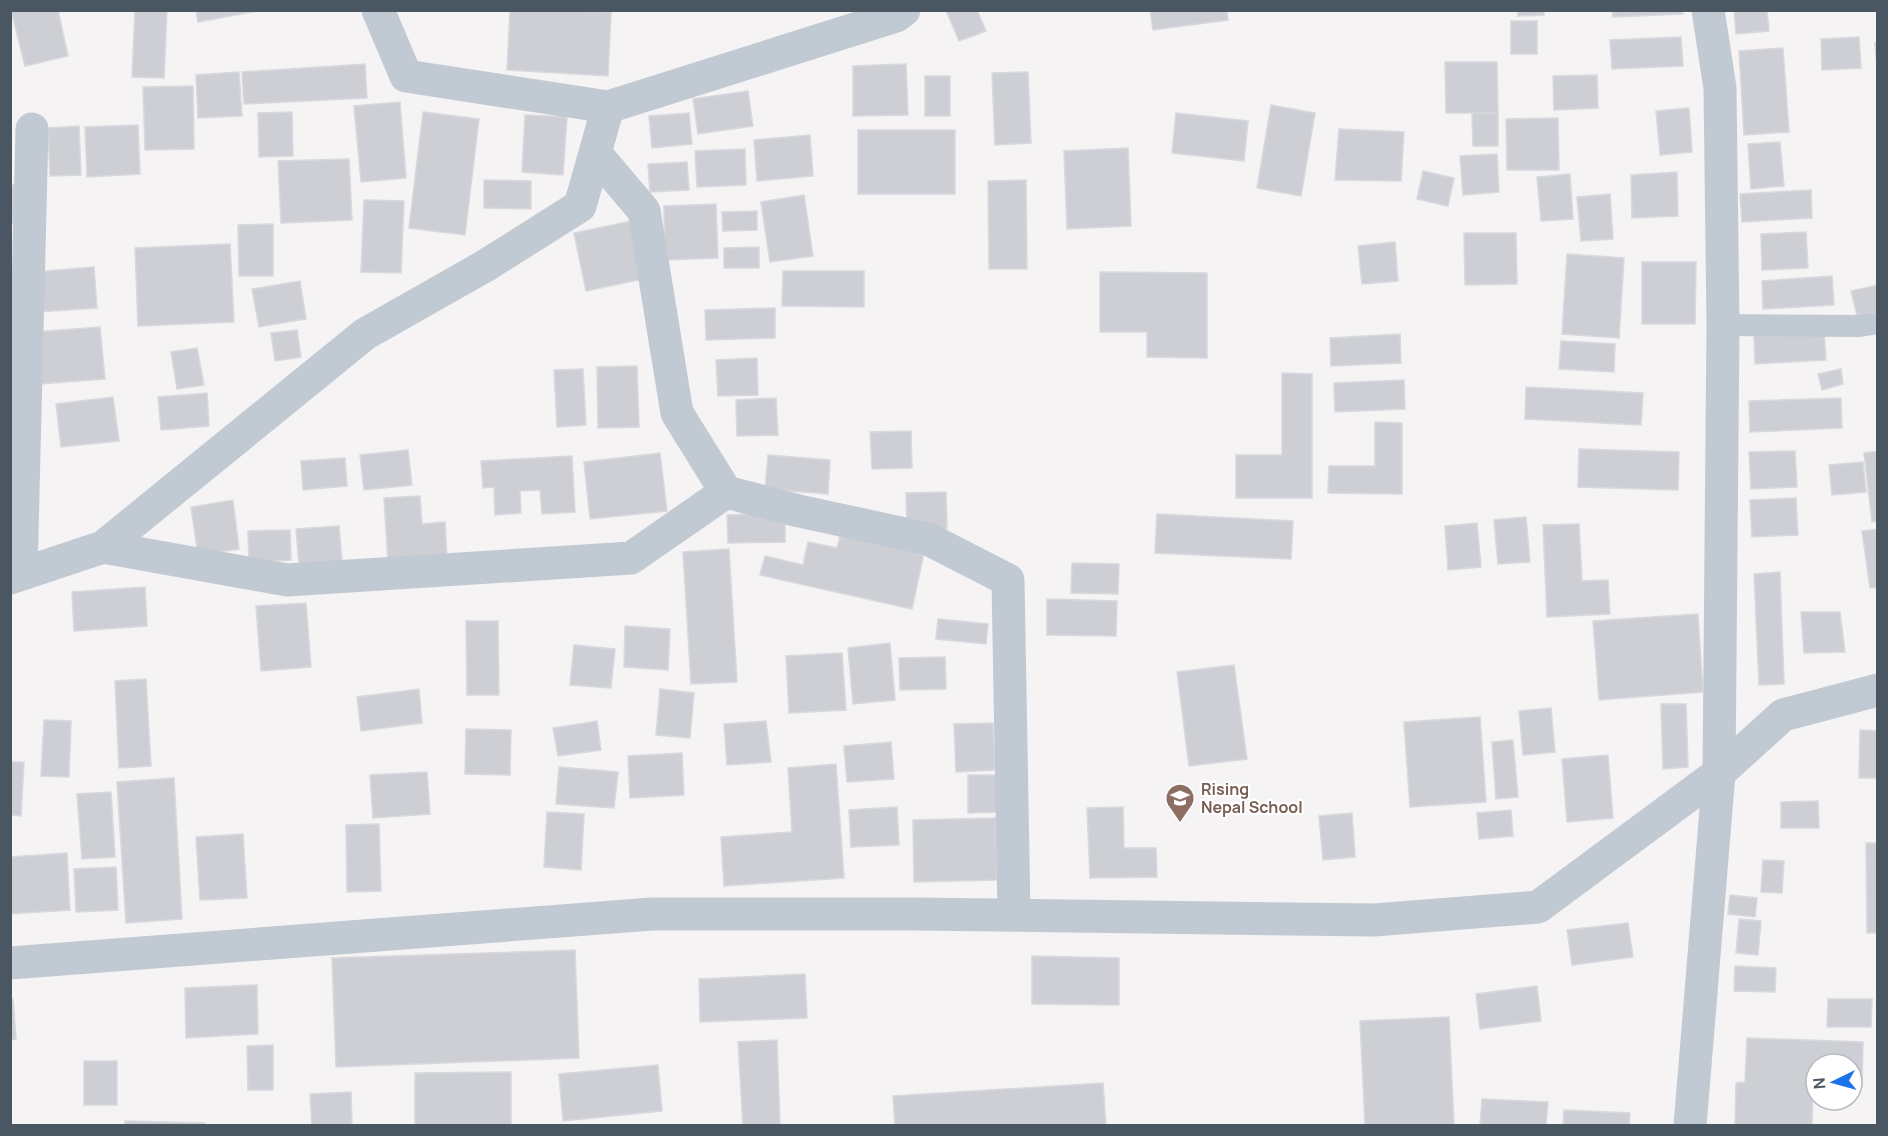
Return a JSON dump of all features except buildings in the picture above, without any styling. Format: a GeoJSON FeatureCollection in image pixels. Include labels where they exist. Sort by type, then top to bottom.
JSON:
{"type":"FeatureCollection","features":[{"type":"Feature","properties":{"kind":"street"},"geometry":{"type":"LineString","coordinates":[[378,10],[406,76],[608,107],[899,12]]}},
{"type":"Feature","properties":{"kind":"street"},"geometry":{"type":"LineString","coordinates":[[1690,1125],[1719,773],[1723,325],[1720,88],[1708,10]]}},
{"type":"Feature","properties":{"kind":"street"},"geometry":{"type":"LineString","coordinates":[[32,129],[16,576],[103,547],[366,334],[485,266],[580,206],[608,107]]}},
{"type":"Feature","properties":{"kind":"street"},"geometry":{"type":"LineString","coordinates":[[595,153],[644,210],[677,413],[726,492],[799,512],[928,539],[1008,580],[1014,915]]}},
{"type":"Feature","properties":{"kind":"street"},"geometry":{"type":"LineString","coordinates":[[103,547],[287,580],[631,558],[726,492]]}},
{"type":"Feature","properties":{"kind":"street"},"geometry":{"type":"LineString","coordinates":[[10,963],[652,914],[1014,915],[1374,920],[1538,907],[1719,773],[1783,715],[1878,690]]}},
{"type":"Feature","properties":{"kind":"lane"},"geometry":{"type":"LineString","coordinates":[[1723,325],[1860,326],[1878,323]]}},
{"type":"Feature","properties":{"kind":"place","name":"Rising Nepal School"},"geometry":{"type":"Point","coordinates":[1180,824]}}]}
